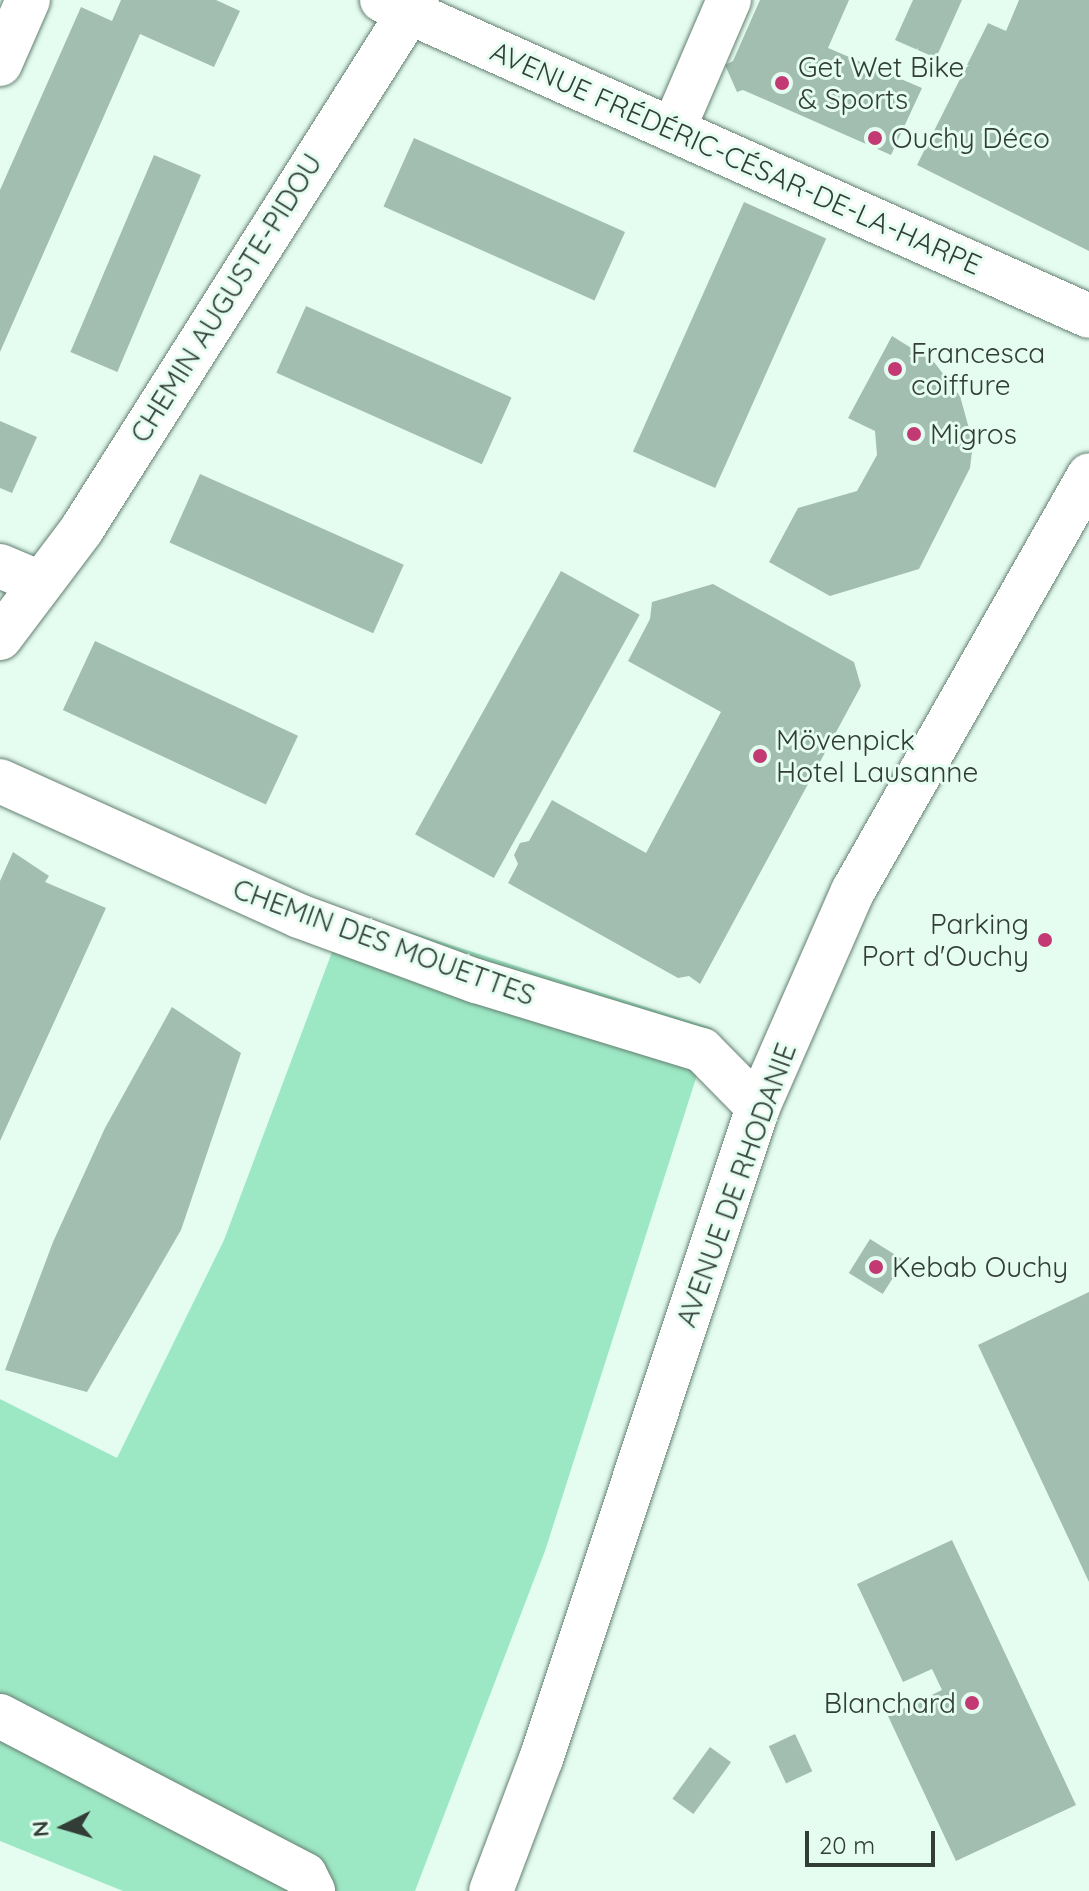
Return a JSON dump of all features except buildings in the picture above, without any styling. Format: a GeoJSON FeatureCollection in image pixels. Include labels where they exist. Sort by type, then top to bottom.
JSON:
{"type":"FeatureCollection","features":[{"type":"Feature","properties":{"kind":"street"},"geometry":{"type":"LineString","coordinates":[[0,64],[28,0]]}},
{"type":"Feature","properties":{"kind":"street"},"geometry":{"type":"LineString","coordinates":[[673,130],[729,0]]}},
{"type":"Feature","properties":{"kind":"street","name":"AVENUE FRÉDÉRIC-CÉSAR-DE-LA-HARPE"},"geometry":{"type":"LineString","coordinates":[[404,4],[673,130],[1089,316]]}},
{"type":"Feature","properties":{"kind":"street","name":"CHEMIN AUGUSTE-PIDOU"},"geometry":{"type":"LineString","coordinates":[[0,638],[82,529],[387,42],[404,4]]}},
{"type":"Feature","properties":{"kind":"street","name":"AVENUE DE RHODANIE"},"geometry":{"type":"LineString","coordinates":[[491,1891],[541,1759],[758,1107],[853,891],[1089,475]]}},
{"type":"Feature","properties":{"kind":"street"},"geometry":{"type":"LineString","coordinates":[[0,566],[40,583]]}},
{"type":"Feature","properties":{"kind":"street","name":"CHEMIN DES MOUETTES"},"geometry":{"type":"LineString","coordinates":[[0,781],[299,916],[476,981],[702,1050],[758,1107]]}},
{"type":"Feature","properties":{"kind":"street"},"geometry":{"type":"LineString","coordinates":[[0,1716],[305,1875],[313,1891]]}},
{"type":"Feature","properties":{"kind":"green space"},"geometry":{"type":"Polygon","coordinates":[[[347,912],[712,1028],[545,1551],[415,1891],[123,1891],[0,1841],[0,1399],[117,1458],[224,1240],[347,912]]]}},
{"type":"Feature","properties":{"kind":"place","name":"Get Wet Bike & Sports"},"geometry":{"type":"Point","coordinates":[782,83]}},
{"type":"Feature","properties":{"kind":"place","name":"Ouchy Déco"},"geometry":{"type":"Point","coordinates":[875,138]}},
{"type":"Feature","properties":{"kind":"place","name":"Francesca coiffure"},"geometry":{"type":"Point","coordinates":[895,369]}},
{"type":"Feature","properties":{"kind":"place","name":"Migros"},"geometry":{"type":"Point","coordinates":[914,434]}},
{"type":"Feature","properties":{"kind":"place","name":"Mövenpick Hotel Lausanne"},"geometry":{"type":"Point","coordinates":[760,756]}},
{"type":"Feature","properties":{"kind":"place","name":"Parking Port d'Ouchy"},"geometry":{"type":"Point","coordinates":[1045,940]}},
{"type":"Feature","properties":{"kind":"place","name":"Kebab Ouchy"},"geometry":{"type":"Point","coordinates":[876,1267]}},
{"type":"Feature","properties":{"kind":"place","name":"Blanchard"},"geometry":{"type":"Point","coordinates":[972,1703]}}]}
